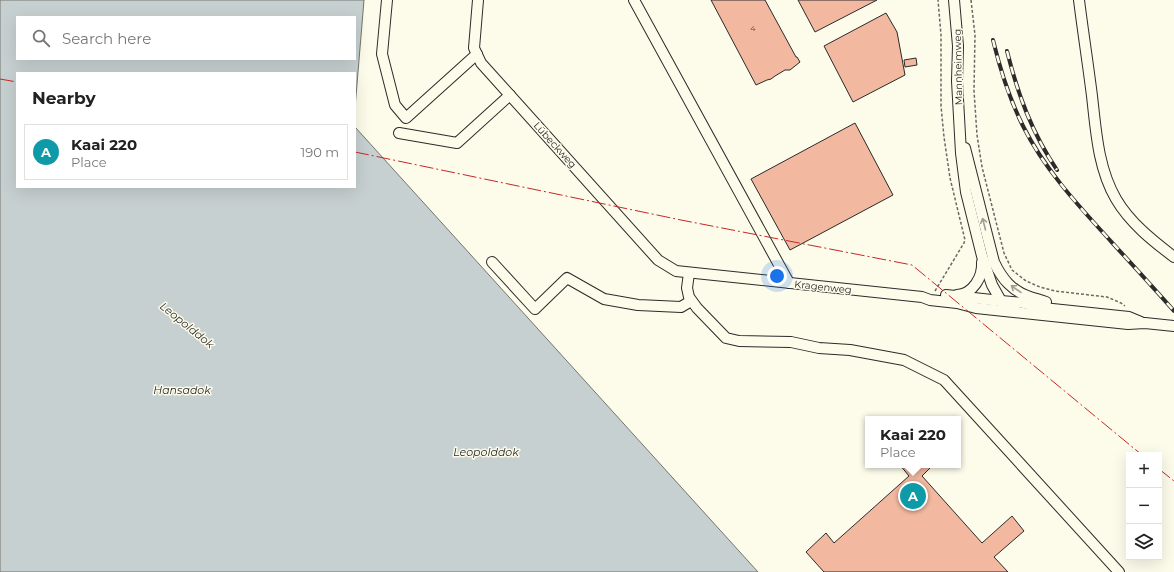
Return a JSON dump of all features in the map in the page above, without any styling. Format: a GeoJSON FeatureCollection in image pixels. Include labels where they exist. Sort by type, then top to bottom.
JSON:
{"type":"FeatureCollection","features":[{"type":"Feature","properties":{"kind":"street"},"geometry":{"type":"LineString","coordinates":[[387,0],[382,54],[394,105],[406,118],[477,54]]}},
{"type":"Feature","properties":{"kind":"street","name":"Lübeckweg"},"geometry":{"type":"LineString","coordinates":[[478,0],[474,48],[481,63],[658,260],[676,271]]}},
{"type":"Feature","properties":{"kind":"street"},"geometry":{"type":"LineString","coordinates":[[634,0],[789,283]]}},
{"type":"Feature","properties":{"kind":"street","name":"Mannheimweg"},"geometry":{"type":"LineString","coordinates":[[954,0],[958,46],[961,153],[966,192],[982,256]]}},
{"type":"Feature","properties":{"kind":"street"},"geometry":{"type":"LineString","coordinates":[[1079,0],[1096,132],[1106,175],[1116,199],[1128,215],[1150,237],[1174,257]]}},
{"type":"Feature","properties":{"kind":"street"},"geometry":{"type":"LineString","coordinates":[[399,133],[457,143],[510,96]]}},
{"type":"Feature","properties":{"kind":"street","name":"Mannheimweg"},"geometry":{"type":"LineString","coordinates":[[960,135],[968,155],[978,203],[994,262],[1000,275],[1024,295],[1044,301],[1064,310]]}},
{"type":"Feature","properties":{"kind":"street","name":"Kragenweg"},"geometry":{"type":"LineString","coordinates":[[676,271],[922,297],[930,300],[954,299],[974,287],[979,281],[983,269],[982,256]]}},
{"type":"Feature","properties":{"kind":"street","name":"Kragenweg"},"geometry":{"type":"LineString","coordinates":[[982,256],[992,285],[1001,301],[1010,309],[1021,313]]}},
{"type":"Feature","properties":{"kind":"street"},"geometry":{"type":"LineString","coordinates":[[492,262],[535,308],[567,278],[604,299],[638,305],[681,307],[691,301]]}},
{"type":"Feature","properties":{"kind":"street","name":"Mannheimweg"},"geometry":{"type":"LineString","coordinates":[[982,299],[991,290],[994,275],[994,262]]}},
{"type":"Feature","properties":{"kind":"street"},"geometry":{"type":"LineString","coordinates":[[690,273],[687,292],[691,301],[726,338],[739,341],[791,342],[820,348],[850,350],[904,360],[944,380],[1120,572]]}},
{"type":"Feature","properties":{"kind":"street","name":"Kragenweg"},"geometry":{"type":"LineString","coordinates":[[922,297],[928,294],[934,294],[954,299],[976,308],[1128,324],[1145,323],[1174,326]]}},
{"type":"Feature","properties":{"kind":"street"},"geometry":{"type":"LineString","coordinates":[[954,299],[975,301],[982,299]]}},
{"type":"Feature","properties":{"kind":"street","name":"Kragenweg"},"geometry":{"type":"LineString","coordinates":[[982,299],[1043,308],[1129,317],[1145,323]]}},
{"type":"Feature","properties":{"kind":"path"},"geometry":{"type":"LineString","coordinates":[[934,294],[965,240],[950,178],[944,137],[941,106],[942,39],[938,0]]}},
{"type":"Feature","properties":{"kind":"path"},"geometry":{"type":"LineString","coordinates":[[971,0],[975,35],[974,91],[977,135],[984,173],[1004,253],[1012,270],[1026,281],[1040,287],[1054,291],[1107,297],[1129,309]]}},
{"type":"Feature","properties":{"kind":"water","name":"Hansadok"},"geometry":{"type":"Polygon","coordinates":[[[0,0],[364,0],[356,96],[356,72],[16,72],[16,188],[356,188],[356,128],[758,572],[0,572],[0,0]]]}},
{"type":"Feature","properties":{"kind":"building"},"geometry":{"type":"Polygon","coordinates":[[[711,0],[765,0],[800,62],[790,70],[785,70],[771,79],[756,85],[711,0]]]}},
{"type":"Feature","properties":{"kind":"building"},"geometry":{"type":"Polygon","coordinates":[[[798,0],[877,0],[815,32],[798,0]]]}},
{"type":"Feature","properties":{"kind":"building"},"geometry":{"type":"Polygon","coordinates":[[[886,13],[897,32],[905,75],[853,102],[824,46],[886,13]]]}},
{"type":"Feature","properties":{"kind":"building"},"geometry":{"type":"Polygon","coordinates":[[[916,58],[917,65],[905,67],[904,60],[916,58]]]}},
{"type":"Feature","properties":{"kind":"building"},"geometry":{"type":"Polygon","coordinates":[[[855,123],[893,195],[790,250],[751,179],[855,123]]]}},
{"type":"Feature","properties":{"kind":"building"},"geometry":{"type":"Polygon","coordinates":[[[902,468],[930,468],[922,476],[982,543],[1012,516],[1024,531],[994,557],[1008,572],[824,572],[806,552],[826,533],[834,543],[909,476],[902,468]]]}},
{"type":"Feature","properties":{"kind":"railway"},"geometry":{"type":"LineString","coordinates":[[993,40],[1013,105],[1040,156],[1072,198],[1174,311]]}},
{"type":"Feature","properties":{"kind":"railway"},"geometry":{"type":"LineString","coordinates":[[1007,51],[1021,98],[1033,128],[1057,170]]}},
{"type":"Feature","properties":{"kind":"power"},"geometry":{"type":"LineString","coordinates":[[0,79],[16,82]]}},
{"type":"Feature","properties":{"kind":"power"},"geometry":{"type":"LineString","coordinates":[[356,152],[681,220],[912,265],[1138,452]]}},
{"type":"Feature","properties":{"kind":"power"},"geometry":{"type":"LineString","coordinates":[[1162,471],[1174,481]]}},
{"type":"Feature","properties":{"kind":"place","name":"Kaai 220"},"geometry":{"type":"Point","coordinates":[913,496]}},
{"type":"Feature","properties":{"kind":"water label","name":"Leopolddok"},"geometry":{"type":"Point","coordinates":[187,325]}},
{"type":"Feature","properties":{"kind":"water label","name":"Leopolddok"},"geometry":{"type":"Point","coordinates":[486,452]}}]}
